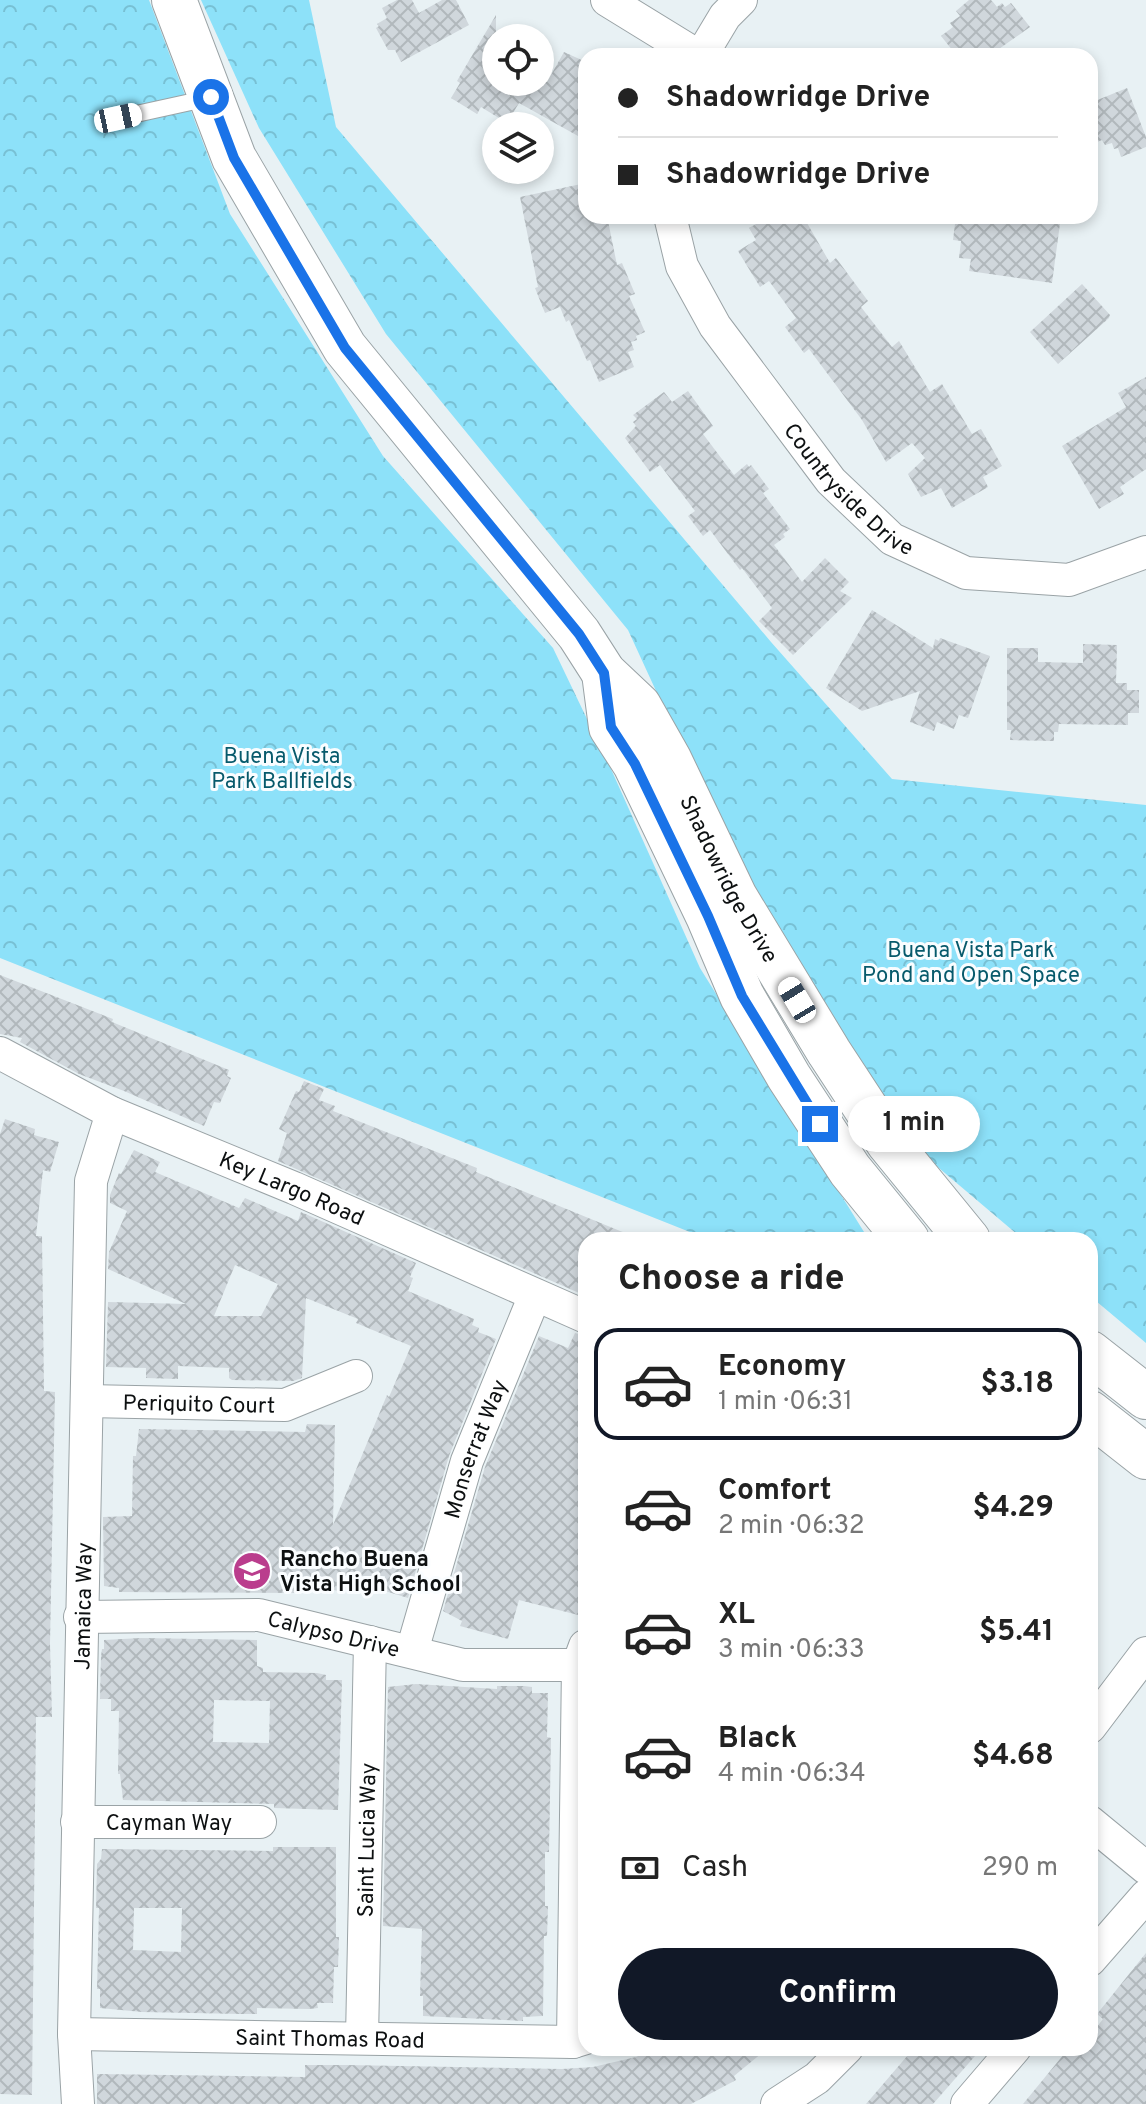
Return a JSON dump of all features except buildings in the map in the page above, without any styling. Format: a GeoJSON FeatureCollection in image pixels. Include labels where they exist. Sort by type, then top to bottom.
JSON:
{"type":"FeatureCollection","features":[{"type":"Feature","properties":{"kind":"street","name":"Shadowridge Drive"},"geometry":{"type":"LineString","coordinates":[[174,0],[234,158],[345,348],[579,634],[604,673],[639,706],[669,759],[735,897],[829,1052],[888,1142],[961,1232]]}},
{"type":"Feature","properties":{"kind":"street"},"geometry":{"type":"LineString","coordinates":[[607,0],[686,48]]}},
{"type":"Feature","properties":{"kind":"street"},"geometry":{"type":"LineString","coordinates":[[704,48],[725,16],[741,0]]}},
{"type":"Feature","properties":{"kind":"street","name":"Countryside Drive"},"geometry":{"type":"LineString","coordinates":[[672,224],[682,266],[715,326],[831,481],[892,539],[966,573],[1069,580],[1146,552]]}},
{"type":"Feature","properties":{"kind":"street","name":"Shadowridge Drive"},"geometry":{"type":"LineString","coordinates":[[604,673],[611,727],[635,764],[708,916],[742,996],[789,1077],[850,1170],[900,1232]]}},
{"type":"Feature","properties":{"kind":"street","name":"Key Largo Road"},"geometry":{"type":"LineString","coordinates":[[0,1053],[112,1113],[294,1188],[578,1314]]}},
{"type":"Feature","properties":{"kind":"street","name":"Jamaica Way"},"geometry":{"type":"LineString","coordinates":[[78,2104],[74,2034],[91,1181],[112,1113]]}},
{"type":"Feature","properties":{"kind":"street","name":"Monserrat Way"},"geometry":{"type":"LineString","coordinates":[[412,1651],[467,1461],[535,1295]]}},
{"type":"Feature","properties":{"kind":"street"},"geometry":{"type":"LineString","coordinates":[[1098,1359],[1146,1397]]}},
{"type":"Feature","properties":{"kind":"street","name":"Periquito Court"},"geometry":{"type":"LineString","coordinates":[[87,1401],[285,1405],[356,1376]]}},
{"type":"Feature","properties":{"kind":"street"},"geometry":{"type":"LineString","coordinates":[[1098,1419],[1146,1457]]}},
{"type":"Feature","properties":{"kind":"street","name":"Calypso Drive"},"geometry":{"type":"LineString","coordinates":[[80,1617],[259,1615],[463,1665],[578,1658]]}},
{"type":"Feature","properties":{"kind":"street","name":"Saint Lucia Way"},"geometry":{"type":"LineString","coordinates":[[362,2038],[370,1642]]}},
{"type":"Feature","properties":{"kind":"street"},"geometry":{"type":"LineString","coordinates":[[1098,1716],[1146,1653]]}},
{"type":"Feature","properties":{"kind":"street","name":"Cayman Way"},"geometry":{"type":"LineString","coordinates":[[77,1822],[260,1822]]}},
{"type":"Feature","properties":{"kind":"street"},"geometry":{"type":"LineString","coordinates":[[1098,1829],[1146,1868]]}},
{"type":"Feature","properties":{"kind":"street"},"geometry":{"type":"LineString","coordinates":[[1098,1951],[1146,1896]]}},
{"type":"Feature","properties":{"kind":"street","name":"Saint Thomas Road"},"geometry":{"type":"LineString","coordinates":[[74,2034],[578,2040]]}},
{"type":"Feature","properties":{"kind":"street"},"geometry":{"type":"LineString","coordinates":[[777,2104],[817,2078],[839,2056]]}},
{"type":"Feature","properties":{"kind":"street"},"geometry":{"type":"LineString","coordinates":[[967,2104],[1008,2056]]}},
{"type":"Feature","properties":{"kind":"lane"},"geometry":{"type":"LineString","coordinates":[[118,118],[211,97]]}},
{"type":"Feature","properties":{"kind":"green space","name":"Buena Vista Park Ballfields"},"geometry":{"type":"Polygon","coordinates":[[[0,0],[149,0],[230,214],[383,456],[553,648],[700,968],[864,1232],[690,1232],[0,958],[0,0]]]}},
{"type":"Feature","properties":{"kind":"green space","name":"Buena Vista Park Pond and Open Space"},"geometry":{"type":"Polygon","coordinates":[[[201,0],[309,0],[336,127],[771,642],[892,779],[1146,805],[1146,1343],[1098,1303],[1098,1232],[1015,1232],[835,1080],[628,630],[386,334],[259,128],[201,0]]]}},
{"type":"Feature","properties":{"kind":"place","name":"Rancho Buena Vista High School"},"geometry":{"type":"Point","coordinates":[252,1571]}},
{"type":"Feature","properties":{"kind":"route"},"geometry":{"type":"LineString","coordinates":[[211,97],[234,158],[345,348],[579,634],[604,673],[611,727],[635,764],[708,916],[742,996],[820,1124]]}}]}
